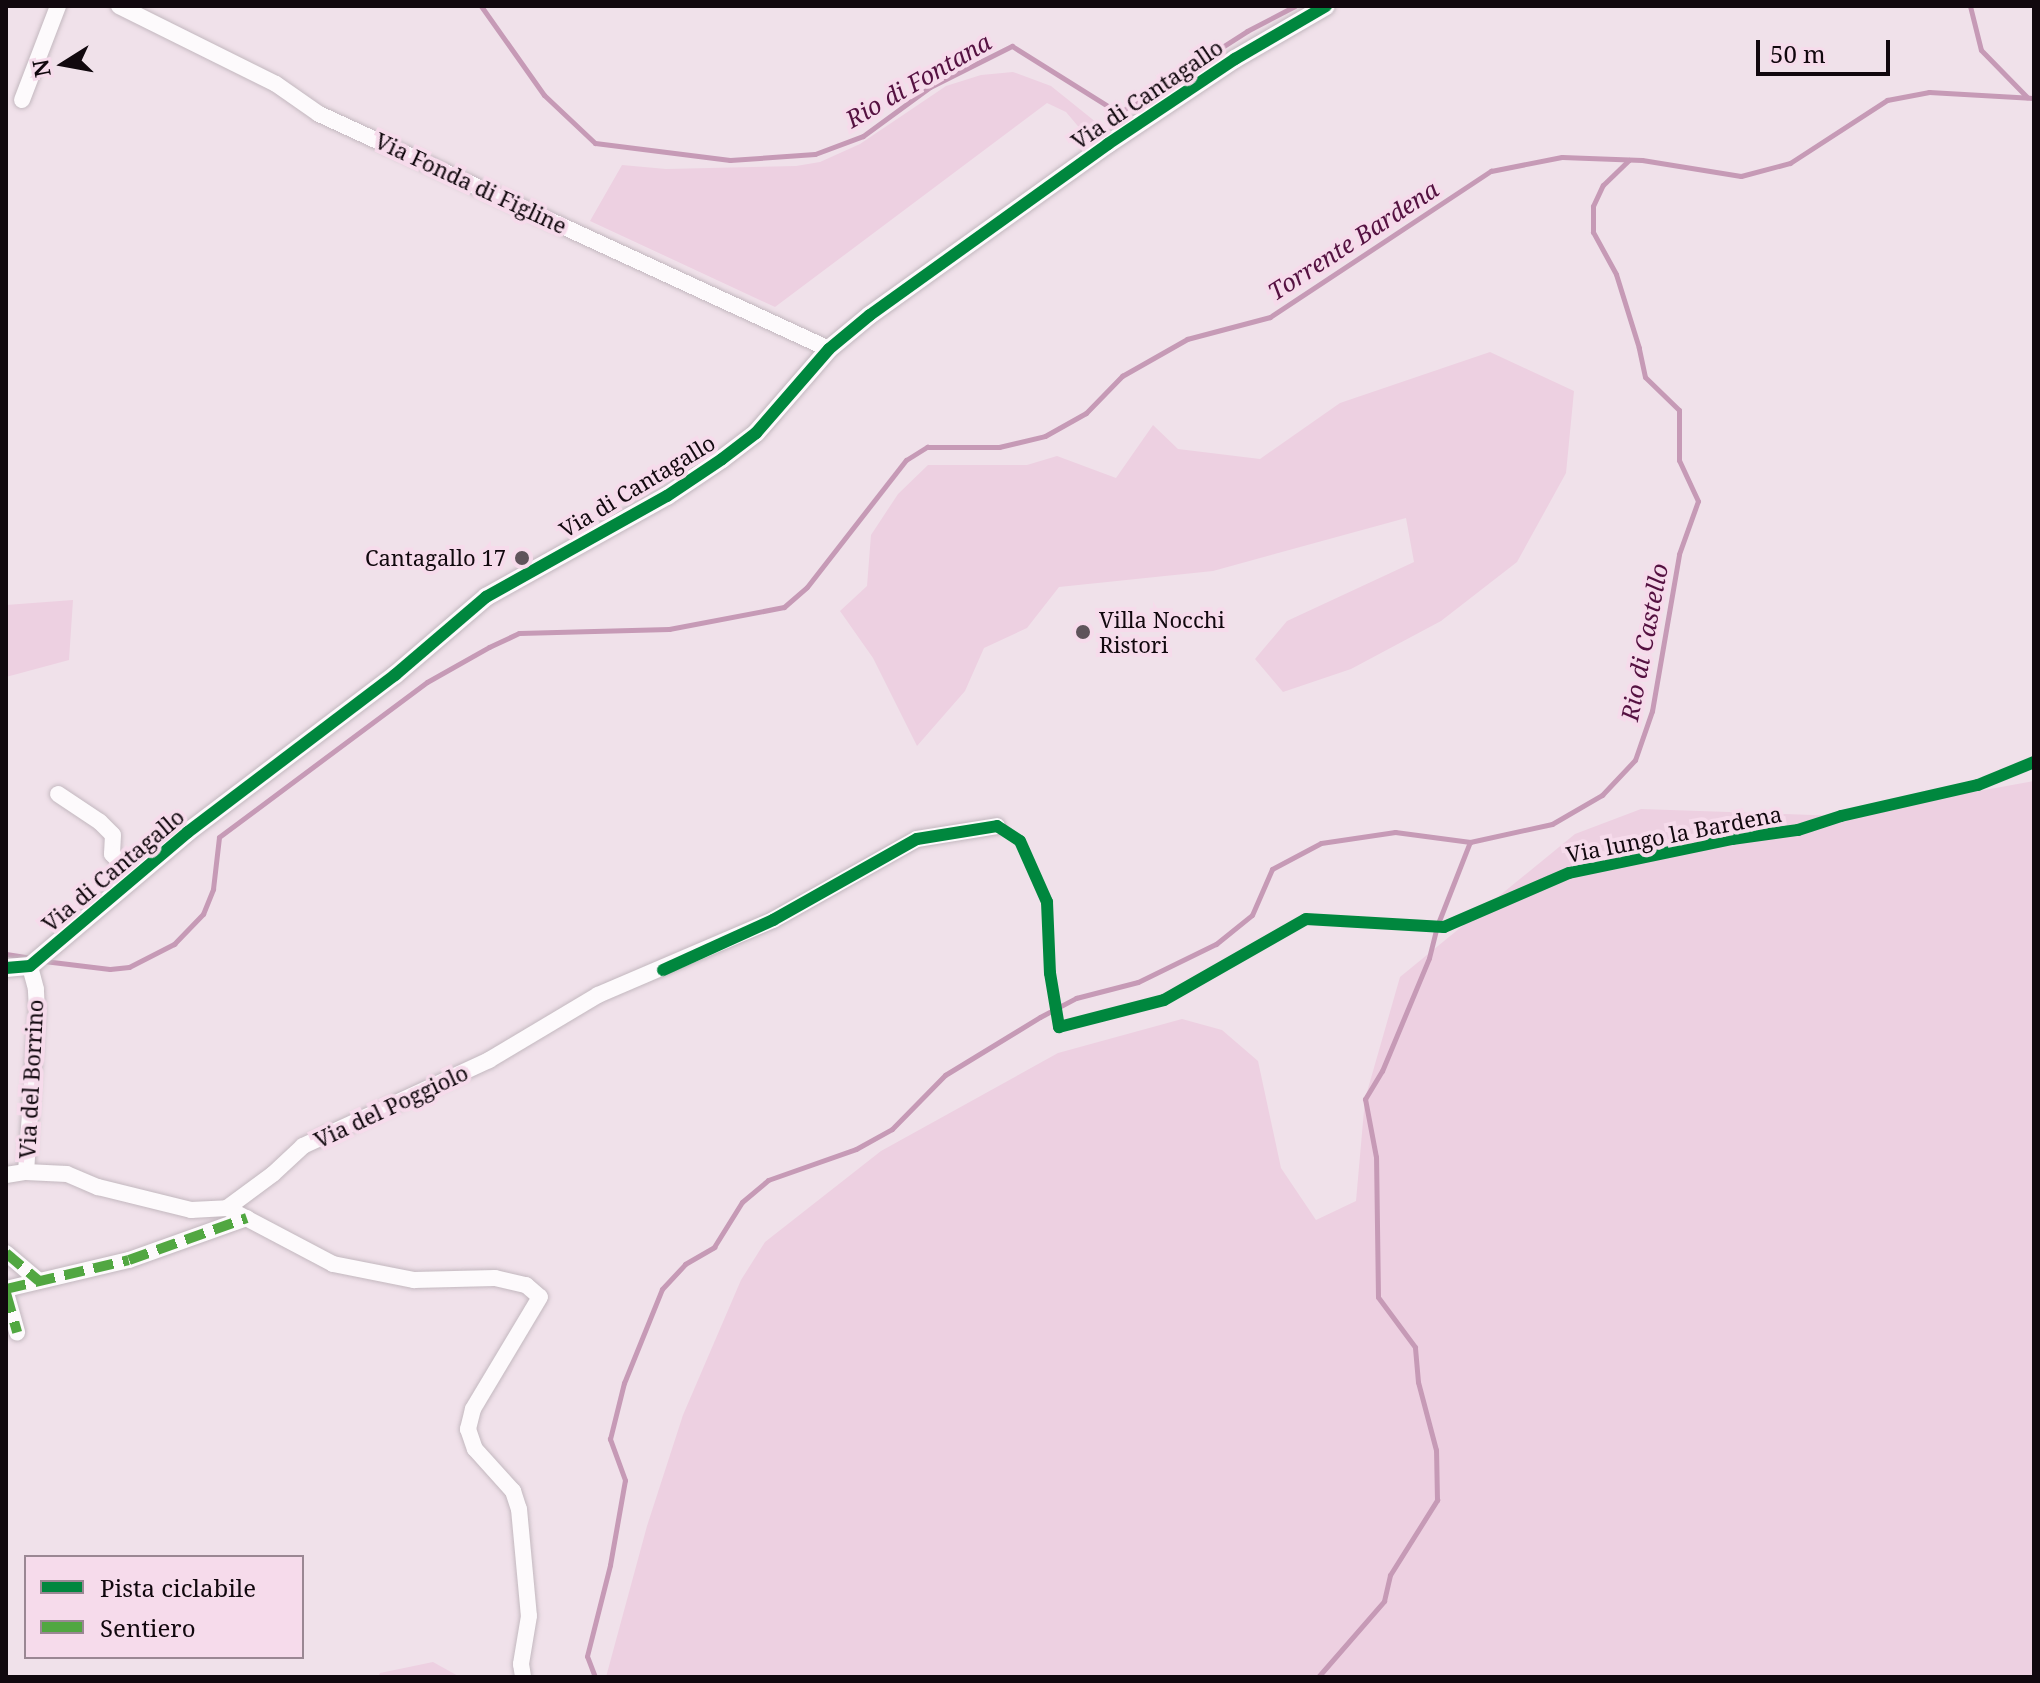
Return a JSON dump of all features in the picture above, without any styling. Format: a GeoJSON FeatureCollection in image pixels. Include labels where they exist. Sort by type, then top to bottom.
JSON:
{"type":"FeatureCollection","features":[{"type":"Feature","properties":{"kind":"street"},"geometry":{"type":"LineString","coordinates":[[22,100],[58,6]]}},
{"type":"Feature","properties":{"kind":"street","name":"Via Fonda di Figline"},"geometry":{"type":"LineString","coordinates":[[119,6],[276,84],[319,114],[829,349]]}},
{"type":"Feature","properties":{"kind":"street","name":"Via di Cantagallo"},"geometry":{"type":"LineString","coordinates":[[30,966],[188,832],[395,675],[486,597],[667,496],[722,459],[756,433],[829,349],[1108,144],[1235,59],[1326,6]]}},
{"type":"Feature","properties":{"kind":"street"},"geometry":{"type":"LineString","coordinates":[[58,794],[100,822],[113,835],[112,854],[135,878]]}},
{"type":"Feature","properties":{"kind":"street","name":"Via del Poggiolo"},"geometry":{"type":"LineString","coordinates":[[227,1208],[273,1174],[303,1146],[489,1060],[598,995],[663,970],[773,920],[917,839],[997,826]]}},
{"type":"Feature","properties":{"kind":"street"},"geometry":{"type":"LineString","coordinates":[[6,968],[30,966]]}},
{"type":"Feature","properties":{"kind":"street","name":"Via del Borrino"},"geometry":{"type":"LineString","coordinates":[[6,1175],[26,1172],[37,1011],[30,966]]}},
{"type":"Feature","properties":{"kind":"street"},"geometry":{"type":"LineString","coordinates":[[26,1172],[67,1174],[98,1187],[191,1210],[227,1208],[333,1264],[414,1280],[495,1278],[526,1285],[540,1297],[473,1409],[468,1429],[475,1449],[513,1491],[519,1509],[529,1616],[521,1664],[523,1677]]}},
{"type":"Feature","properties":{"kind":"street"},"geometry":{"type":"LineString","coordinates":[[17,1332],[6,1291],[129,1260],[247,1218]]}},
{"type":"Feature","properties":{"kind":"street"},"geometry":{"type":"LineString","coordinates":[[6,1253],[39,1281]]}},
{"type":"Feature","properties":{"kind":"shaded area"},"geometry":{"type":"Polygon","coordinates":[[[1013,72],[1051,86],[1102,127],[1088,138],[1066,112],[1047,103],[775,307],[590,221],[622,165],[666,169],[796,166],[820,162],[860,144],[946,86],[981,75],[1013,72]]]}},
{"type":"Feature","properties":{"kind":"shaded area"},"geometry":{"type":"Polygon","coordinates":[[[1490,352],[1574,391],[1566,473],[1517,562],[1441,621],[1351,669],[1283,692],[1255,659],[1287,621],[1414,562],[1406,518],[1213,571],[1059,587],[1027,628],[984,648],[965,691],[917,746],[873,658],[840,611],[867,586],[871,535],[898,494],[928,465],[1027,465],[1057,456],[1116,478],[1153,425],[1178,449],[1260,459],[1340,403],[1490,352]]]}},
{"type":"Feature","properties":{"kind":"shaded area"},"geometry":{"type":"Polygon","coordinates":[[[73,600],[69,660],[6,677],[6,605],[73,600]]]}},
{"type":"Feature","properties":{"kind":"shaded area"},"geometry":{"type":"Polygon","coordinates":[[[2034,781],[2034,1677],[606,1677],[647,1526],[683,1415],[741,1280],[765,1242],[881,1151],[1058,1053],[1182,1019],[1222,1030],[1258,1061],[1281,1168],[1316,1220],[1356,1201],[1365,1099],[1400,977],[1575,834],[1641,809],[1841,816],[2034,781]]]}},
{"type":"Feature","properties":{"kind":"shaded area"},"geometry":{"type":"Polygon","coordinates":[[[433,1662],[460,1677],[378,1677],[380,1673],[433,1662]]]}},
{"type":"Feature","properties":{"kind":"waterway","name":"Rio di Fontana"},"geometry":{"type":"LineString","coordinates":[[481,6],[544,95],[595,143],[730,160],[815,154],[863,136],[930,87],[1012,46],[1119,113],[1247,31],[1295,6]]}},
{"type":"Feature","properties":{"kind":"waterway","name":"Rio di Fontana"},"geometry":{"type":"LineString","coordinates":[[1970,6],[1981,50],[2027,97]]}},
{"type":"Feature","properties":{"kind":"waterway","name":"Torrente Bardena"},"geometry":{"type":"LineString","coordinates":[[44,961],[110,969],[129,967],[174,944],[203,914],[213,889],[219,837],[427,682],[489,647],[519,633],[669,629],[784,607],[807,587],[906,460],[927,447],[999,447],[1045,436],[1086,413],[1122,376],[1187,339],[1270,317],[1491,171],[1562,157],[1642,160],[1741,176],[1790,163],[1887,100],[1929,92],[2034,98]]}},
{"type":"Feature","properties":{"kind":"waterway","name":"Rio di Castello"},"geometry":{"type":"LineString","coordinates":[[595,1677],[587,1656],[610,1565],[625,1480],[610,1439],[624,1383],[662,1289],[685,1264],[714,1247],[742,1202],[768,1180],[856,1149],[892,1129],[945,1075],[1040,1017],[1076,998],[1138,982],[1216,944],[1252,915],[1272,869],[1321,843],[1395,832],[1470,842],[1552,824],[1602,795],[1635,760],[1652,711],[1679,554],[1698,501],[1679,460],[1679,410],[1645,377],[1616,274],[1593,232],[1593,206],[1603,185],[1629,160]]}},
{"type":"Feature","properties":{"kind":"waterway"},"geometry":{"type":"LineString","coordinates":[[1318,1677],[1384,1601],[1390,1575],[1437,1500],[1436,1450],[1418,1382],[1415,1347],[1378,1297],[1376,1157],[1365,1099],[1382,1071],[1429,958],[1437,926],[1470,842]]}},
{"type":"Feature","properties":{"kind":"waterway","name":"Torrente Bardena"},"geometry":{"type":"LineString","coordinates":[[6,954],[30,958]]}},
{"type":"Feature","properties":{"kind":"marked path"},"geometry":{"type":"LineString","coordinates":[[6,1289],[129,1260],[247,1218]]}},
{"type":"Feature","properties":{"kind":"marked path"},"geometry":{"type":"LineString","coordinates":[[6,1253],[39,1281]]}},
{"type":"Feature","properties":{"kind":"marked path"},"geometry":{"type":"LineString","coordinates":[[6,1293],[17,1332]]}},
{"type":"Feature","properties":{"kind":"cycle path"},"geometry":{"type":"LineString","coordinates":[[6,968],[30,966],[188,832],[395,675],[486,597],[667,496],[722,459],[756,433],[829,349],[870,315],[1108,144],[1235,59],[1326,6]]}},
{"type":"Feature","properties":{"kind":"cycle path","name":"Via lungo la Bardena"},"geometry":{"type":"LineString","coordinates":[[663,970],[773,920],[917,839],[997,826],[1020,841],[1047,902],[1050,973],[1059,1027],[1164,1000],[1306,919],[1444,927],[1569,873],[1732,839],[1798,830],[1841,816],[1978,785],[2034,762]]}},
{"type":"Feature","properties":{"kind":"place","name":"Cantagallo 17"},"geometry":{"type":"Point","coordinates":[522,558]}},
{"type":"Feature","properties":{"kind":"place","name":"Villa Nocchi Ristori"},"geometry":{"type":"Point","coordinates":[1083,632]}}]}
